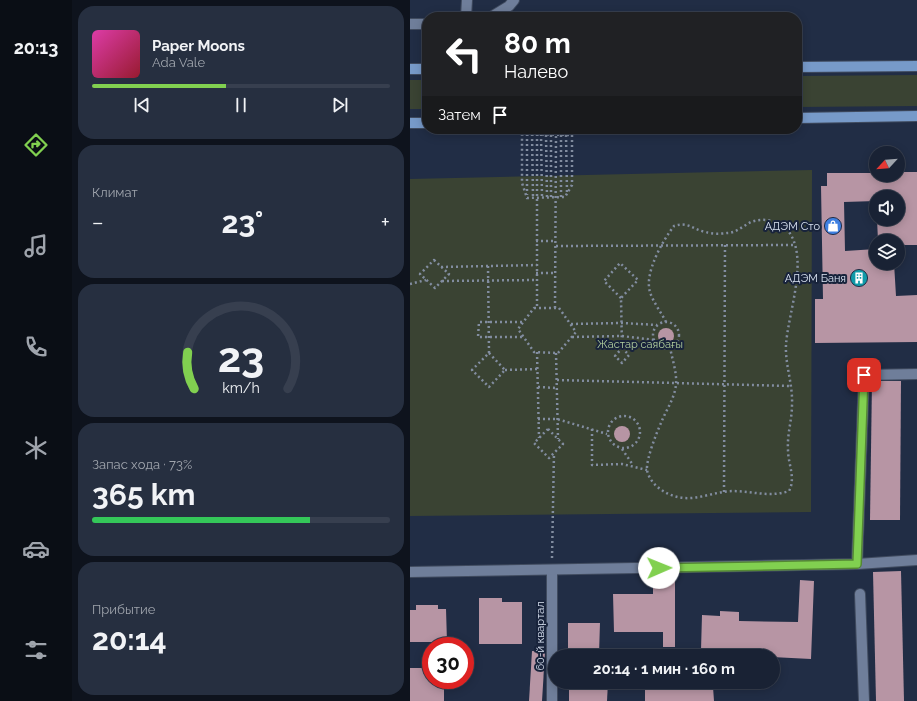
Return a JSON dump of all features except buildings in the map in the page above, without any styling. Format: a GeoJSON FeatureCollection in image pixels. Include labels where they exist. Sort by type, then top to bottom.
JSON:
{"type":"FeatureCollection","features":[{"type":"Feature","properties":{"kind":"main road"},"geometry":{"type":"LineString","coordinates":[[802,67],[917,66]]}},
{"type":"Feature","properties":{"kind":"main road"},"geometry":{"type":"LineString","coordinates":[[410,69],[422,69]]}},
{"type":"Feature","properties":{"kind":"main road"},"geometry":{"type":"LineString","coordinates":[[802,118],[917,116]]}},
{"type":"Feature","properties":{"kind":"main road"},"geometry":{"type":"LineString","coordinates":[[410,123],[422,123]]}},
{"type":"Feature","properties":{"kind":"street"},"geometry":{"type":"LineString","coordinates":[[466,12],[467,0]]}},
{"type":"Feature","properties":{"kind":"street"},"geometry":{"type":"LineString","coordinates":[[499,12],[509,6],[514,0]]}},
{"type":"Feature","properties":{"kind":"street"},"geometry":{"type":"LineString","coordinates":[[410,24],[422,24]]}},
{"type":"Feature","properties":{"kind":"street"},"geometry":{"type":"LineString","coordinates":[[857,564],[864,375],[917,374]]}},
{"type":"Feature","properties":{"kind":"street"},"geometry":{"type":"LineString","coordinates":[[410,572],[857,564],[917,560]]}},
{"type":"Feature","properties":{"kind":"street","name":"60-й квартал"},"geometry":{"type":"LineString","coordinates":[[552,570],[552,701]]}},
{"type":"Feature","properties":{"kind":"street"},"geometry":{"type":"LineString","coordinates":[[860,594],[864,701]]}},
{"type":"Feature","properties":{"kind":"path"},"geometry":{"type":"LineString","coordinates":[[522,134],[572,135],[572,184],[565,198],[527,198],[522,183],[522,134]]}},
{"type":"Feature","properties":{"kind":"path"},"geometry":{"type":"LineString","coordinates":[[527,134],[527,198]]}},
{"type":"Feature","properties":{"kind":"path"},"geometry":{"type":"LineString","coordinates":[[532,134],[537,265],[537,308]]}},
{"type":"Feature","properties":{"kind":"path"},"geometry":{"type":"LineString","coordinates":[[534,198],[537,134]]}},
{"type":"Feature","properties":{"kind":"path"},"geometry":{"type":"LineString","coordinates":[[541,134],[542,198]]}},
{"type":"Feature","properties":{"kind":"path"},"geometry":{"type":"LineString","coordinates":[[546,135],[547,198]]}},
{"type":"Feature","properties":{"kind":"path"},"geometry":{"type":"LineString","coordinates":[[551,135],[551,197]]}},
{"type":"Feature","properties":{"kind":"path"},"geometry":{"type":"LineString","coordinates":[[555,308],[556,135]]}},
{"type":"Feature","properties":{"kind":"path"},"geometry":{"type":"LineString","coordinates":[[561,135],[561,197]]}},
{"type":"Feature","properties":{"kind":"path"},"geometry":{"type":"LineString","coordinates":[[566,135],[567,194]]}},
{"type":"Feature","properties":{"kind":"path"},"geometry":{"type":"LineString","coordinates":[[666,322],[650,291],[649,279],[654,262],[662,245],[674,226],[687,224],[705,232],[727,233],[736,231],[751,222],[767,220],[781,224],[790,233],[795,244],[797,286],[790,316],[786,345],[786,363],[791,386],[792,406],[788,450],[792,485],[788,491],[779,494],[757,494],[735,490],[697,498],[683,498],[666,493],[654,485],[647,470],[649,460],[660,424],[672,400],[676,383],[670,348]]}},
{"type":"Feature","properties":{"kind":"path"},"geometry":{"type":"LineString","coordinates":[[536,241],[556,241]]}},
{"type":"Feature","properties":{"kind":"path"},"geometry":{"type":"LineString","coordinates":[[556,246],[795,244]]}},
{"type":"Feature","properties":{"kind":"path"},"geometry":{"type":"LineString","coordinates":[[724,245],[724,492]]}},
{"type":"Feature","properties":{"kind":"path"},"geometry":{"type":"LineString","coordinates":[[434,260],[449,274],[435,288],[426,280],[420,274],[434,260]]}},
{"type":"Feature","properties":{"kind":"path"},"geometry":{"type":"LineString","coordinates":[[621,298],[638,280],[620,263],[604,281],[621,298],[622,348],[615,356],[622,363],[629,355],[622,348]]}},
{"type":"Feature","properties":{"kind":"path"},"geometry":{"type":"LineString","coordinates":[[441,267],[537,265]]}},
{"type":"Feature","properties":{"kind":"path"},"geometry":{"type":"LineString","coordinates":[[488,266],[489,353],[505,370]]}},
{"type":"Feature","properties":{"kind":"path"},"geometry":{"type":"LineString","coordinates":[[536,273],[556,273]]}},
{"type":"Feature","properties":{"kind":"path"},"geometry":{"type":"LineString","coordinates":[[410,284],[426,280]]}},
{"type":"Feature","properties":{"kind":"path"},"geometry":{"type":"LineString","coordinates":[[442,281],[536,280]]}},
{"type":"Feature","properties":{"kind":"path"},"geometry":{"type":"LineString","coordinates":[[534,308],[537,308],[559,308],[576,332],[558,353],[534,352],[518,329],[534,308]]}},
{"type":"Feature","properties":{"kind":"path"},"geometry":{"type":"LineString","coordinates":[[522,322],[479,322],[478,337],[524,337]]}},
{"type":"Feature","properties":{"kind":"path"},"geometry":{"type":"LineString","coordinates":[[571,324],[622,323],[657,325],[666,322],[674,325],[678,333],[677,342],[670,348],[662,348],[654,340],[622,336],[572,337]]}},
{"type":"Feature","properties":{"kind":"path"},"geometry":{"type":"LineString","coordinates":[[654,340],[653,332],[657,325]]}},
{"type":"Feature","properties":{"kind":"path"},"geometry":{"type":"LineString","coordinates":[[537,352],[539,438]]}},
{"type":"Feature","properties":{"kind":"path"},"geometry":{"type":"LineString","coordinates":[[489,353],[472,370],[489,387],[505,370],[538,369]]}},
{"type":"Feature","properties":{"kind":"path"},"geometry":{"type":"LineString","coordinates":[[556,353],[558,439]]}},
{"type":"Feature","properties":{"kind":"path"},"geometry":{"type":"LineString","coordinates":[[556,380],[791,386]]}},
{"type":"Feature","properties":{"kind":"path"},"geometry":{"type":"LineString","coordinates":[[538,387],[557,388]]}},
{"type":"Feature","properties":{"kind":"path"},"geometry":{"type":"LineString","coordinates":[[618,416],[629,416],[634,418],[640,427],[640,438],[633,446],[622,448],[612,444],[608,434],[610,424],[618,416]]}},
{"type":"Feature","properties":{"kind":"path"},"geometry":{"type":"LineString","coordinates":[[538,418],[558,419],[608,434]]}},
{"type":"Feature","properties":{"kind":"path"},"geometry":{"type":"LineString","coordinates":[[548,429],[563,444],[548,458],[534,443],[539,438],[548,429]]}},
{"type":"Feature","properties":{"kind":"path"},"geometry":{"type":"LineString","coordinates":[[592,429],[592,465],[622,464],[647,470]]}},
{"type":"Feature","properties":{"kind":"path"},"geometry":{"type":"LineString","coordinates":[[622,448],[634,466]]}},
{"type":"Feature","properties":{"kind":"path"},"geometry":{"type":"LineString","coordinates":[[552,570],[554,453]]}},
{"type":"Feature","properties":{"kind":"green space"},"geometry":{"type":"Polygon","coordinates":[[[917,75],[917,106],[802,107],[802,76],[917,75]]]}},
{"type":"Feature","properties":{"kind":"green space"},"geometry":{"type":"Polygon","coordinates":[[[410,80],[422,80],[422,109],[410,109],[410,80]]]}},
{"type":"Feature","properties":{"kind":"green space","name":"Жастар саябағы"},"geometry":{"type":"Polygon","coordinates":[[[812,170],[811,512],[410,516],[410,179],[812,170]]]}},
{"type":"Feature","properties":{"kind":"place","name":"АДЭМ Сто"},"geometry":{"type":"Point","coordinates":[833,226]}},
{"type":"Feature","properties":{"kind":"place","name":"АДЭМ Баня"},"geometry":{"type":"Point","coordinates":[859,278]}},
{"type":"Feature","properties":{"kind":"route"},"geometry":{"type":"LineString","coordinates":[[659,568],[857,564],[864,375]]}}]}
